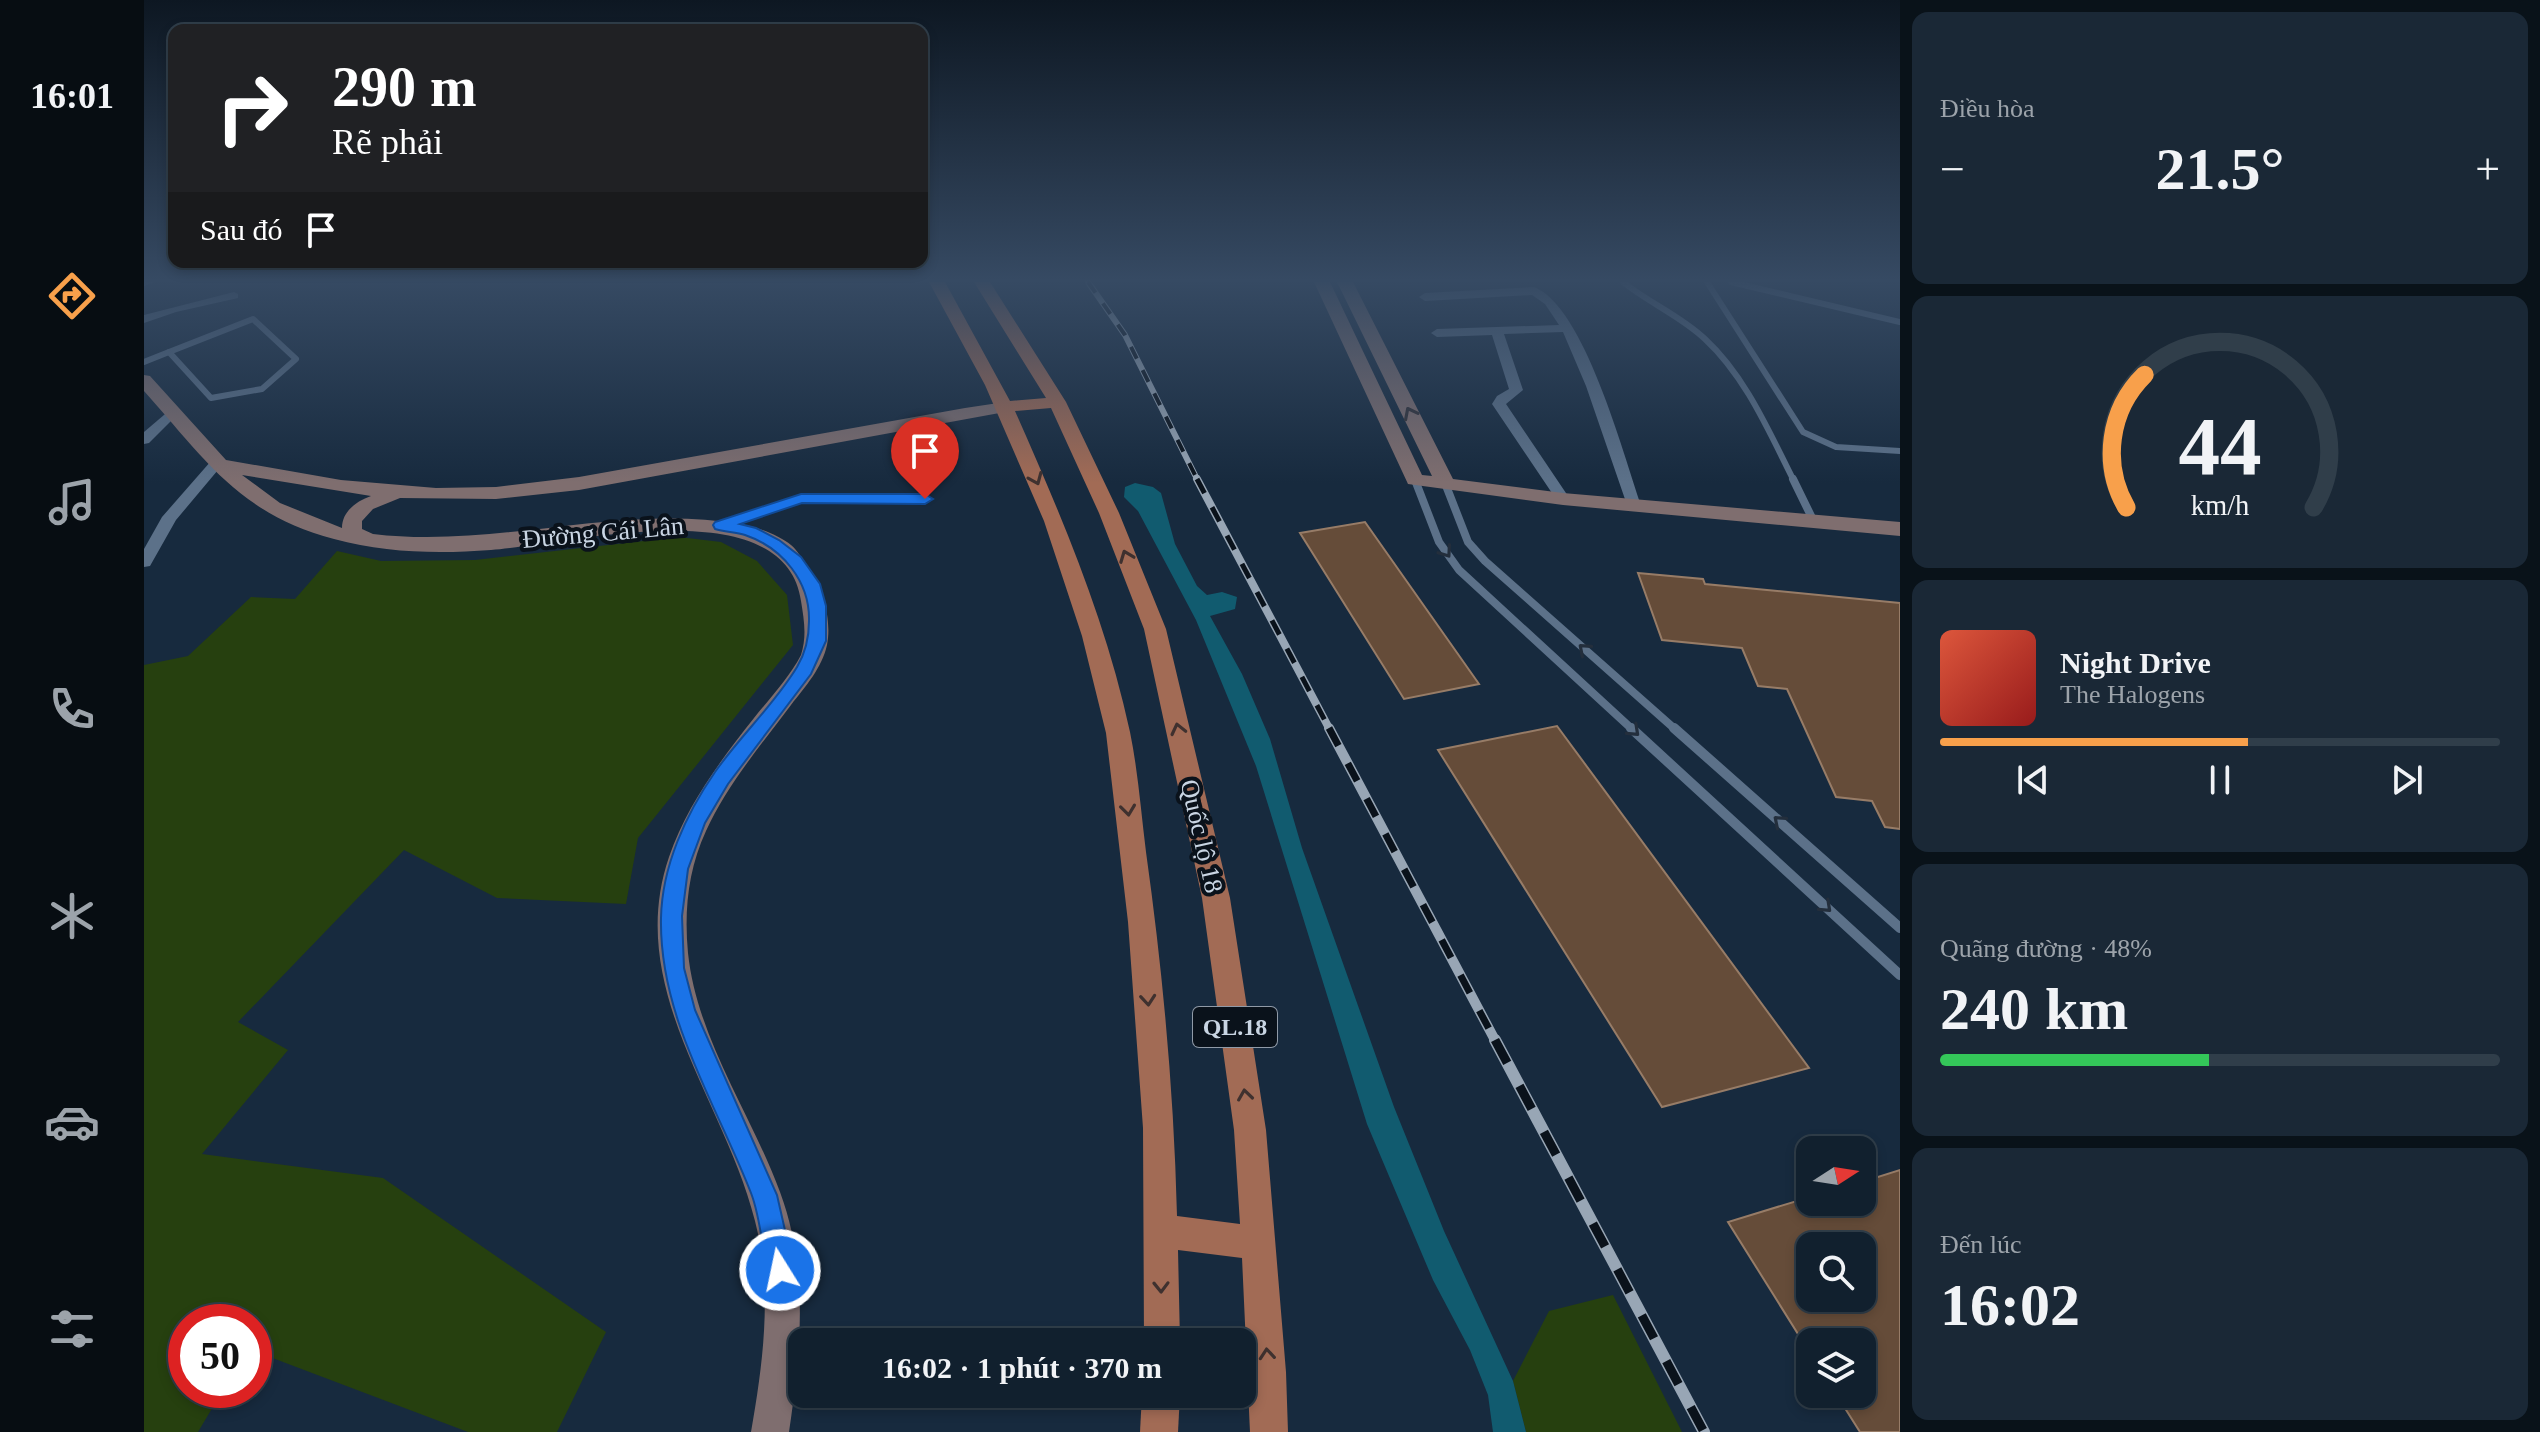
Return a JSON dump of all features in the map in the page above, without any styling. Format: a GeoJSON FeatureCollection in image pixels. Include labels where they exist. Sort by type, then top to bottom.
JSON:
{"type":"FeatureCollection","features":[{"type":"Feature","properties":{"kind":"main road"},"geometry":{"type":"LineString","coordinates":[[973,349],[1005,407],[1054,521],[1093,636],[1118,733],[1145,954],[1159,1128],[1162,1328]]}},
{"type":"Feature","properties":{"kind":"main road","name":"Quốc lộ 18"},"geometry":{"type":"LineString","coordinates":[[1024,349],[1057,402],[1109,513],[1155,629],[1216,898],[1250,1130],[1268,1372],[1269,1432]]}},
{"type":"Feature","properties":{"kind":"main road"},"geometry":{"type":"LineString","coordinates":[[1353,349],[1415,480],[1563,499],[1900,529]]}},
{"type":"Feature","properties":{"kind":"main road"},"geometry":{"type":"LineString","coordinates":[[1378,349],[1445,483]]}},
{"type":"Feature","properties":{"kind":"main road","name":"Đường Cái Lân"},"geometry":{"type":"LineString","coordinates":[[145,382],[236,484],[301,522],[370,540],[445,545],[647,525],[721,525],[750,531],[774,544],[796,561],[812,584],[818,606],[817,641],[805,670],[721,778],[696,820],[678,869],[671,916],[673,968],[684,1011],[765,1195],[777,1244],[784,1296],[782,1364],[770,1432]]}},
{"type":"Feature","properties":{"kind":"main road"},"geometry":{"type":"LineString","coordinates":[[216,464],[296,482],[468,494],[567,485],[1005,407],[1057,402]]}},
{"type":"Feature","properties":{"kind":"main road"},"geometry":{"type":"LineString","coordinates":[[370,540],[352,533],[350,526],[358,511],[377,499],[413,492]]}},
{"type":"Feature","properties":{"kind":"main road"},"geometry":{"type":"LineString","coordinates":[[1161,1231],[1258,1243]]}},
{"type":"Feature","properties":{"kind":"main road"},"geometry":{"type":"LineString","coordinates":[[1159,1432],[1160,1408]]}},
{"type":"Feature","properties":{"kind":"street"},"geometry":{"type":"LineString","coordinates":[[1503,349],[1516,390],[1499,404],[1563,499]]}},
{"type":"Feature","properties":{"kind":"street"},"geometry":{"type":"LineString","coordinates":[[1577,349],[1634,505]]}},
{"type":"Feature","properties":{"kind":"street"},"geometry":{"type":"LineString","coordinates":[[144,440],[171,413]]}},
{"type":"Feature","properties":{"kind":"street"},"geometry":{"type":"LineString","coordinates":[[144,562],[170,517],[216,464]]}},
{"type":"Feature","properties":{"kind":"lane"},"geometry":{"type":"LineString","coordinates":[[144,362],[177,349]]}},
{"type":"Feature","properties":{"kind":"lane"},"geometry":{"type":"LineString","coordinates":[[169,352],[211,398],[262,389],[296,359],[285,349]]}},
{"type":"Feature","properties":{"kind":"lane"},"geometry":{"type":"LineString","coordinates":[[1714,349],[1738,379],[1814,522]]}},
{"type":"Feature","properties":{"kind":"lane"},"geometry":{"type":"LineString","coordinates":[[1750,349],[1803,432],[1815,442],[1830,447],[1900,451]]}},
{"type":"Feature","properties":{"kind":"lane"},"geometry":{"type":"LineString","coordinates":[[1415,480],[1439,542],[1459,570],[1900,975]]}},
{"type":"Feature","properties":{"kind":"lane"},"geometry":{"type":"LineString","coordinates":[[1445,483],[1468,542],[1485,561],[1900,928]]}},
{"type":"Feature","properties":{"kind":"lane"},"geometry":{"type":"LineString","coordinates":[[721,525],[801,498],[925,499]]}},
{"type":"Feature","properties":{"kind":"green space"},"geometry":{"type":"Polygon","coordinates":[[[679,537],[721,542],[757,561],[787,595],[793,645],[638,838],[626,904],[497,898],[404,850],[238,1022],[288,1050],[202,1154],[383,1178],[606,1332],[557,1432],[468,1432],[272,1358],[272,1304],[168,1304],[168,1408],[212,1408],[198,1432],[144,1432],[144,665],[188,656],[251,597],[295,599],[337,551],[381,561],[475,560],[679,537]]]}},
{"type":"Feature","properties":{"kind":"green space"},"geometry":{"type":"Polygon","coordinates":[[[1613,1295],[1682,1432],[1526,1432],[1513,1381],[1549,1311],[1613,1295]]]}},
{"type":"Feature","properties":{"kind":"water"},"geometry":{"type":"Polygon","coordinates":[[[1135,483],[1153,487],[1161,493],[1175,544],[1197,586],[1207,595],[1222,592],[1237,597],[1235,609],[1210,616],[1242,674],[1270,739],[1302,848],[1394,1107],[1444,1231],[1513,1381],[1526,1432],[1493,1432],[1488,1395],[1470,1350],[1433,1280],[1367,1124],[1256,766],[1196,620],[1138,511],[1124,497],[1125,487],[1135,483]]]}},
{"type":"Feature","properties":{"kind":"building"},"geometry":{"type":"Polygon","coordinates":[[[1365,522],[1479,684],[1404,699],[1300,533],[1365,522]]]}},
{"type":"Feature","properties":{"kind":"building"},"geometry":{"type":"Polygon","coordinates":[[[1638,573],[1703,579],[1705,584],[1900,603],[1900,829],[1885,827],[1872,801],[1836,797],[1787,689],[1758,686],[1742,648],[1662,640],[1638,573]]]}},
{"type":"Feature","properties":{"kind":"building"},"geometry":{"type":"Polygon","coordinates":[[[1557,726],[1809,1068],[1662,1107],[1438,750],[1557,726]]]}},
{"type":"Feature","properties":{"kind":"building"},"geometry":{"type":"Polygon","coordinates":[[[1900,1170],[1900,1432],[1860,1432],[1845,1408],[1876,1408],[1876,1328],[1796,1328],[1796,1331],[1728,1222],[1796,1201],[1796,1216],[1876,1216],[1876,1178],[1900,1170]]]}},
{"type":"Feature","properties":{"kind":"railway"},"geometry":{"type":"LineString","coordinates":[[1132,349],[1197,479]]}},
{"type":"Feature","properties":{"kind":"railway"},"geometry":{"type":"LineString","coordinates":[[1197,479],[1330,730]]}},
{"type":"Feature","properties":{"kind":"railway"},"geometry":{"type":"LineString","coordinates":[[1329,728],[1496,1042]]}},
{"type":"Feature","properties":{"kind":"railway"},"geometry":{"type":"LineString","coordinates":[[1495,1040],[1704,1432]]}},
{"type":"Feature","properties":{"kind":"route"},"geometry":{"type":"LineString","coordinates":[[780,1270],[765,1195],[684,1011],[673,968],[671,916],[678,869],[696,820],[721,778],[805,670],[817,641],[818,606],[812,584],[796,561],[750,531],[721,525],[801,498],[925,499]]}}]}
